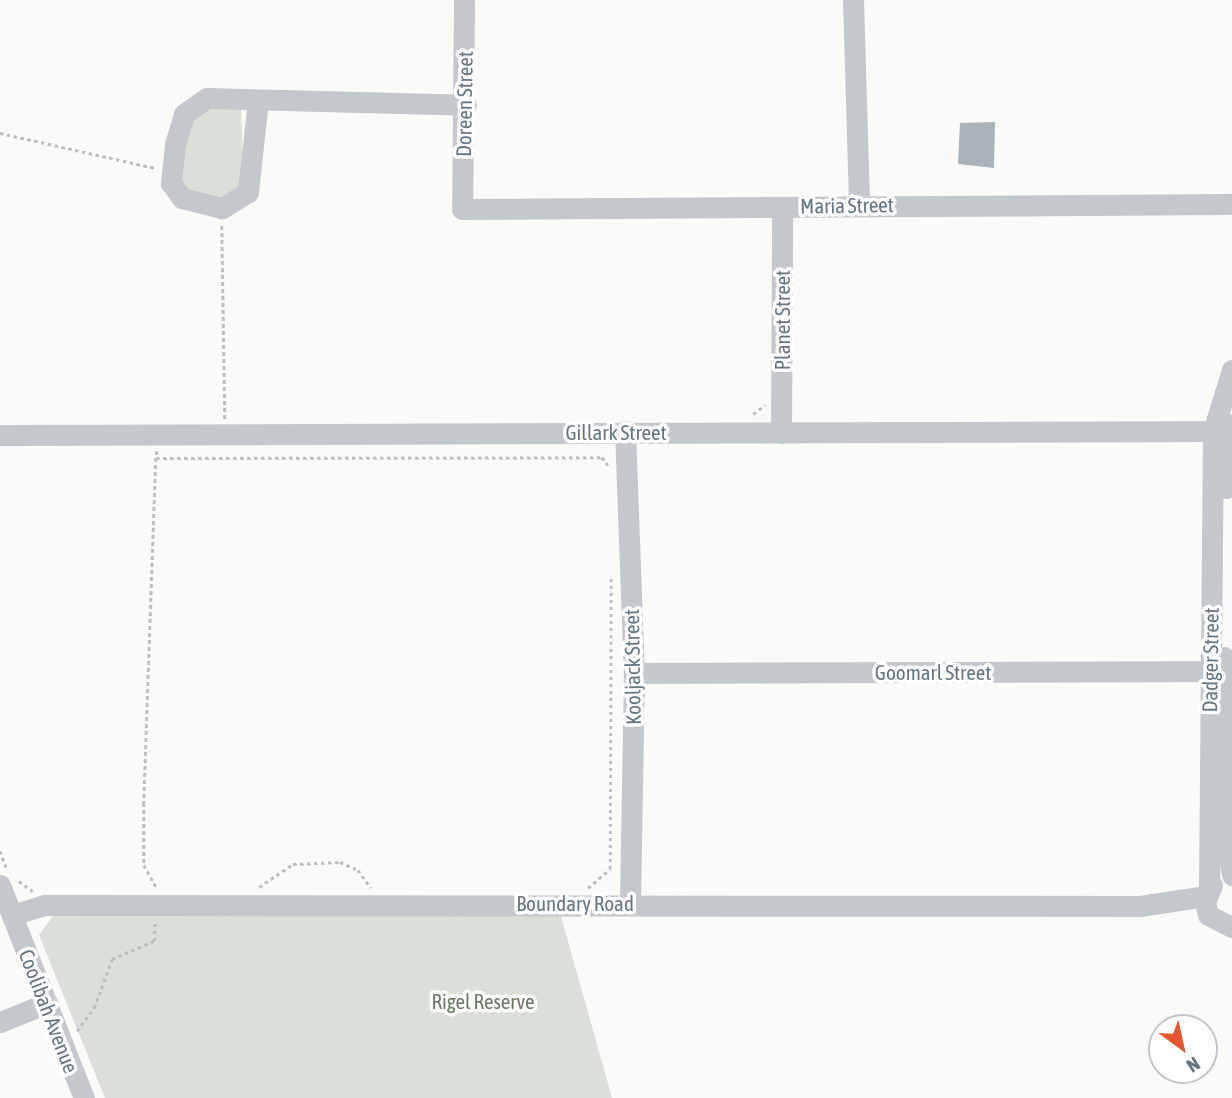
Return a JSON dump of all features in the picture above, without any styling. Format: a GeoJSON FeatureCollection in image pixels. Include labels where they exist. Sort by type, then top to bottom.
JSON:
{"type":"FeatureCollection","features":[{"type":"Feature","properties":{"kind":"street","name":"Doreen Street"},"geometry":{"type":"LineString","coordinates":[[462,209],[466,104],[464,0]]}},
{"type":"Feature","properties":{"kind":"street"},"geometry":{"type":"LineString","coordinates":[[853,0],[859,204]]}},
{"type":"Feature","properties":{"kind":"street"},"geometry":{"type":"LineString","coordinates":[[258,100],[251,186],[243,199],[222,208],[182,198],[171,183],[180,123],[190,106],[207,98],[466,104]]}},
{"type":"Feature","properties":{"kind":"street","name":"Maria Street"},"geometry":{"type":"LineString","coordinates":[[462,209],[859,204],[1232,204]]}},
{"type":"Feature","properties":{"kind":"street","name":"Planet Street"},"geometry":{"type":"LineString","coordinates":[[781,433],[782,207]]}},
{"type":"Feature","properties":{"kind":"street","name":"Dadger Street"},"geometry":{"type":"LineString","coordinates":[[1232,370],[1227,429],[1222,671],[1224,836],[1232,877]]}},
{"type":"Feature","properties":{"kind":"street","name":"Gillark Street"},"geometry":{"type":"LineString","coordinates":[[0,435],[226,437],[625,431],[781,433],[1227,429]]}},
{"type":"Feature","properties":{"kind":"street","name":"Kooljack Street"},"geometry":{"type":"LineString","coordinates":[[625,431],[634,673],[630,903]]}},
{"type":"Feature","properties":{"kind":"street","name":"Dadger Street"},"geometry":{"type":"LineString","coordinates":[[1222,671],[1207,892],[1224,928]]}},
{"type":"Feature","properties":{"kind":"street","name":"Goomarl Street"},"geometry":{"type":"LineString","coordinates":[[634,673],[1222,671]]}},
{"type":"Feature","properties":{"kind":"street","name":"Boundary Road"},"geometry":{"type":"LineString","coordinates":[[12,915],[44,905],[154,896],[630,903],[1140,906],[1207,892],[1232,877]]}},
{"type":"Feature","properties":{"kind":"street","name":"Coolibah Avenue"},"geometry":{"type":"LineString","coordinates":[[5,880],[12,915],[84,1098]]}},
{"type":"Feature","properties":{"kind":"street","name":"Boundary Road"},"geometry":{"type":"LineString","coordinates":[[1140,906],[1224,928]]}},
{"type":"Feature","properties":{"kind":"street"},"geometry":{"type":"LineString","coordinates":[[0,1022],[47,1003]]}},
{"type":"Feature","properties":{"kind":"path"},"geometry":{"type":"LineString","coordinates":[[0,133],[172,172]]}},
{"type":"Feature","properties":{"kind":"path"},"geometry":{"type":"LineString","coordinates":[[222,208],[226,437]]}},
{"type":"Feature","properties":{"kind":"path"},"geometry":{"type":"LineString","coordinates":[[74,1032],[94,1008],[113,959],[154,941],[154,896],[144,865],[144,803],[159,436]]}},
{"type":"Feature","properties":{"kind":"path"},"geometry":{"type":"LineString","coordinates":[[156,458],[602,457],[610,472]]}},
{"type":"Feature","properties":{"kind":"path"},"geometry":{"type":"LineString","coordinates":[[585,891],[610,869],[611,569]]}},
{"type":"Feature","properties":{"kind":"path"},"geometry":{"type":"LineString","coordinates":[[0,851],[5,880]]}},
{"type":"Feature","properties":{"kind":"path"},"geometry":{"type":"LineString","coordinates":[[245,888],[276,878],[293,864],[340,862],[358,870],[371,888],[384,888]]}},
{"type":"Feature","properties":{"kind":"path"},"geometry":{"type":"LineString","coordinates":[[0,878],[34,892],[47,892]]}},
{"type":"Feature","properties":{"kind":"path"},"geometry":{"type":"LineString","coordinates":[[154,896],[170,888]]}},
{"type":"Feature","properties":{"kind":"green space"},"geometry":{"type":"Polygon","coordinates":[[[241,108],[244,185],[224,200],[195,199],[178,176],[191,119],[205,109],[241,108]]]}},
{"type":"Feature","properties":{"kind":"green space","name":"Rigel Reserve"},"geometry":{"type":"Polygon","coordinates":[[[557,902],[612,1098],[105,1098],[39,935],[53,916],[557,902]]]}},
{"type":"Feature","properties":{"kind":"building"},"geometry":{"type":"Polygon","coordinates":[[[995,122],[994,168],[958,164],[960,123],[995,122]]]}}]}
